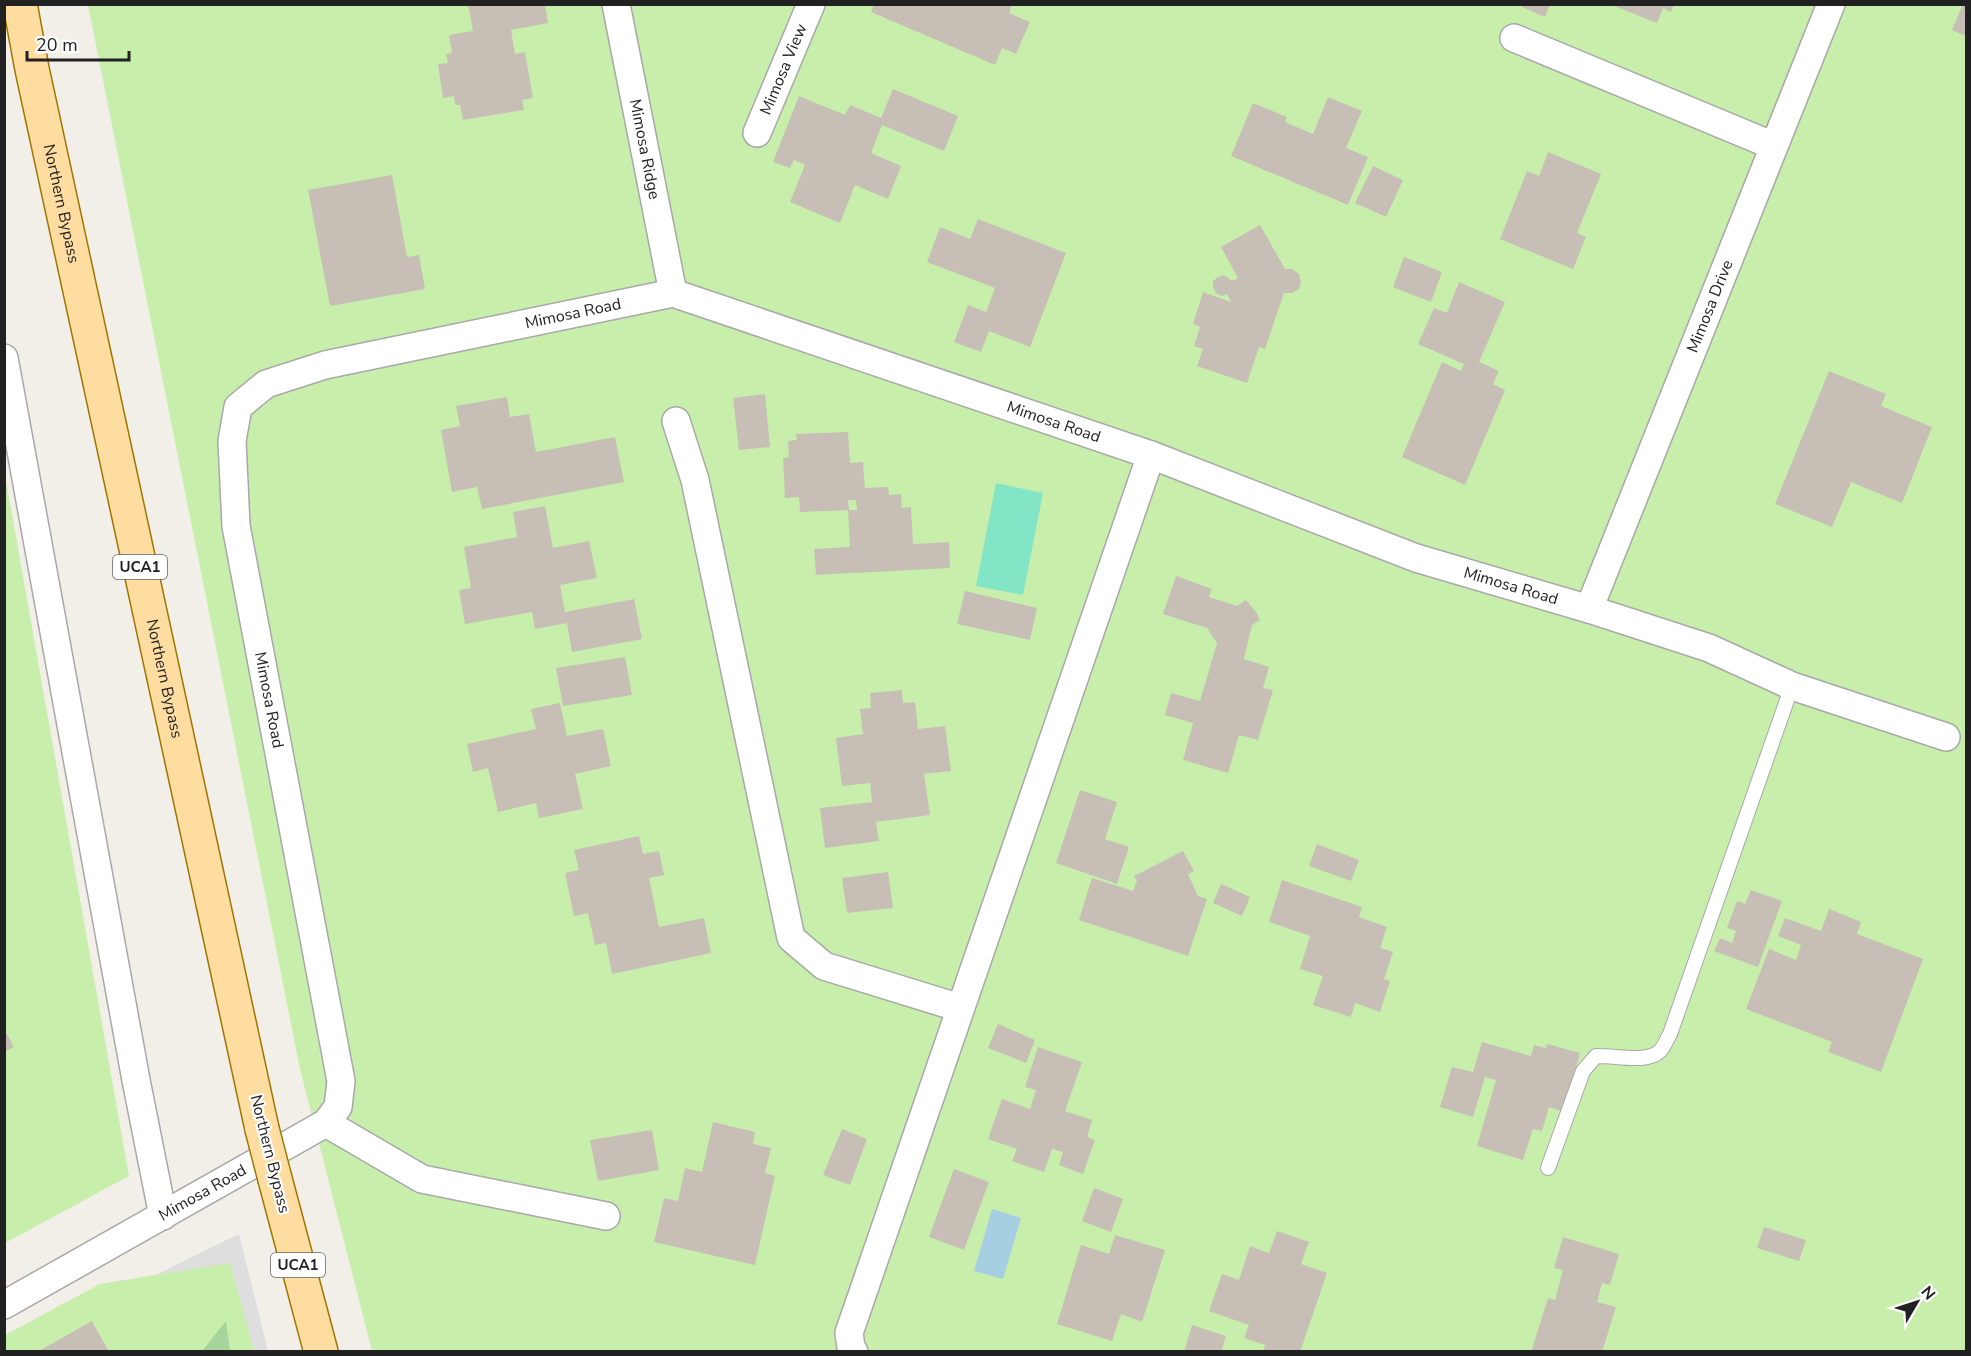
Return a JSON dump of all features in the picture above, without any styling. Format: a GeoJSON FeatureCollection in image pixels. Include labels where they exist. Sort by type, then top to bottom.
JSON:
{"type":"FeatureCollection","features":[{"type":"Feature","properties":{"kind":"main road","name":"Northern Bypass"},"geometry":{"type":"LineString","coordinates":[[20,4],[32,69],[262,1129],[321,1352]]}},
{"type":"Feature","properties":{"kind":"street","name":"Mimosa Ridge"},"geometry":{"type":"LineString","coordinates":[[616,4],[673,294]]}},
{"type":"Feature","properties":{"kind":"street","name":"Mimosa View"},"geometry":{"type":"LineString","coordinates":[[757,134],[811,4]]}},
{"type":"Feature","properties":{"kind":"street","name":"Mimosa Drive"},"geometry":{"type":"LineString","coordinates":[[1589,609],[1831,4]]}},
{"type":"Feature","properties":{"kind":"street"},"geometry":{"type":"LineString","coordinates":[[1514,38],[1774,146]]}},
{"type":"Feature","properties":{"kind":"street","name":"Mimosa Road"},"geometry":{"type":"LineString","coordinates":[[4,1305],[326,1123],[338,1107],[341,1081],[236,526],[232,441],[238,407],[266,384],[325,365],[673,294],[1151,455],[1416,558],[1589,609],[1709,648],[1792,686],[1946,737]]}},
{"type":"Feature","properties":{"kind":"street"},"geometry":{"type":"LineString","coordinates":[[4,358],[163,1216]]}},
{"type":"Feature","properties":{"kind":"street"},"geometry":{"type":"LineString","coordinates":[[676,421],[695,480],[791,938],[825,966],[960,1008]]}},
{"type":"Feature","properties":{"kind":"street"},"geometry":{"type":"LineString","coordinates":[[854,1352],[849,1333],[1151,455]]}},
{"type":"Feature","properties":{"kind":"street"},"geometry":{"type":"LineString","coordinates":[[326,1123],[422,1179],[606,1216]]}},
{"type":"Feature","properties":{"kind":"lane"},"geometry":{"type":"LineString","coordinates":[[1548,1168],[1583,1071],[1596,1056],[1613,1055],[1646,1059],[1661,1051],[1670,1034],[1792,686]]}},
{"type":"Feature","properties":{"kind":"shaded area"},"geometry":{"type":"Polygon","coordinates":[[[239,1234],[268,1351],[5,1352],[5,1349],[239,1234]]]}},
{"type":"Feature","properties":{"kind":"green space"},"geometry":{"type":"Polygon","coordinates":[[[88,5],[1966,5],[1966,1351],[372,1351],[300,1069],[88,5]]]}},
{"type":"Feature","properties":{"kind":"green space"},"geometry":{"type":"Polygon","coordinates":[[[4,469],[129,1176],[5,1243],[4,1243],[4,469]]]}},
{"type":"Feature","properties":{"kind":"green space"},"geometry":{"type":"Polygon","coordinates":[[[996,483],[1043,493],[1023,595],[976,586],[996,483]]]}},
{"type":"Feature","properties":{"kind":"green space"},"geometry":{"type":"Polygon","coordinates":[[[230,1263],[254,1351],[5,1352],[5,1335],[100,1284],[230,1263]]]}},
{"type":"Feature","properties":{"kind":"green space"},"geometry":{"type":"Polygon","coordinates":[[[226,1321],[230,1351],[202,1351],[226,1321]]]}},
{"type":"Feature","properties":{"kind":"water"},"geometry":{"type":"Polygon","coordinates":[[[992,1209],[1021,1218],[1003,1279],[974,1271],[992,1209]]]}},
{"type":"Feature","properties":{"kind":"building"},"geometry":{"type":"Polygon","coordinates":[[[468,4],[545,4],[548,23],[511,30],[515,54],[525,52],[533,98],[522,100],[524,110],[463,120],[460,105],[455,105],[454,96],[443,98],[438,64],[448,63],[446,54],[452,53],[449,35],[473,31],[468,4]]]}},
{"type":"Feature","properties":{"kind":"building"},"geometry":{"type":"Polygon","coordinates":[[[874,4],[1012,4],[1009,13],[1030,22],[1016,54],[1002,48],[995,65],[871,12],[874,4]]]}},
{"type":"Feature","properties":{"kind":"building"},"geometry":{"type":"Polygon","coordinates":[[[1523,4],[1550,4],[1545,17],[1522,7],[1523,4]]]}},
{"type":"Feature","properties":{"kind":"building"},"geometry":{"type":"Polygon","coordinates":[[[1674,4],[1671,12],[1663,8],[1657,23],[1612,5],[1674,4]]]}},
{"type":"Feature","properties":{"kind":"building"},"geometry":{"type":"Polygon","coordinates":[[[1963,4],[1966,6],[1966,36],[1952,30],[1963,4]]]}},
{"type":"Feature","properties":{"kind":"building"},"geometry":{"type":"Polygon","coordinates":[[[893,89],[958,116],[944,151],[882,125],[871,153],[901,166],[888,199],[855,185],[840,223],[790,202],[805,165],[794,160],[790,168],[773,162],[799,96],[845,115],[850,105],[881,118],[893,89]]]}},
{"type":"Feature","properties":{"kind":"building"},"geometry":{"type":"Polygon","coordinates":[[[1328,97],[1362,111],[1346,148],[1368,157],[1348,205],[1231,156],[1253,103],[1287,117],[1285,122],[1313,134],[1328,97]]]}},
{"type":"Feature","properties":{"kind":"building"},"geometry":{"type":"Polygon","coordinates":[[[1548,152],[1601,174],[1577,233],[1586,237],[1573,269],[1500,239],[1527,171],[1539,176],[1548,152]]]}},
{"type":"Feature","properties":{"kind":"building"},"geometry":{"type":"Polygon","coordinates":[[[1373,166],[1403,180],[1386,217],[1355,203],[1373,166]]]}},
{"type":"Feature","properties":{"kind":"building"},"geometry":{"type":"Polygon","coordinates":[[[392,175],[407,257],[419,255],[425,289],[330,306],[308,190],[392,175]]]}},
{"type":"Feature","properties":{"kind":"building"},"geometry":{"type":"Polygon","coordinates":[[[978,219],[1066,253],[1030,347],[989,331],[981,352],[954,342],[968,305],[986,312],[995,288],[927,262],[940,227],[970,239],[978,219]]]}},
{"type":"Feature","properties":{"kind":"building"},"geometry":{"type":"Polygon","coordinates":[[[1260,225],[1285,269],[1292,269],[1299,274],[1301,282],[1299,289],[1292,293],[1284,293],[1265,349],[1259,347],[1247,383],[1197,366],[1203,349],[1194,346],[1200,327],[1193,324],[1203,292],[1231,302],[1227,294],[1222,296],[1216,293],[1213,287],[1213,281],[1218,277],[1224,275],[1232,281],[1238,278],[1221,247],[1260,225]]]}},
{"type":"Feature","properties":{"kind":"building"},"geometry":{"type":"Polygon","coordinates":[[[1404,257],[1442,272],[1431,302],[1393,287],[1404,257]]]}},
{"type":"Feature","properties":{"kind":"building"},"geometry":{"type":"Polygon","coordinates":[[[1459,282],[1505,302],[1479,362],[1499,371],[1493,384],[1505,390],[1465,485],[1402,457],[1442,362],[1461,371],[1464,364],[1418,344],[1434,308],[1447,313],[1459,282]]]}},
{"type":"Feature","properties":{"kind":"building"},"geometry":{"type":"Polygon","coordinates":[[[1829,371],[1886,394],[1881,406],[1932,427],[1902,503],[1851,482],[1832,527],[1775,504],[1829,371]]]}},
{"type":"Feature","properties":{"kind":"building"},"geometry":{"type":"Polygon","coordinates":[[[765,394],[770,447],[739,450],[733,398],[765,394]]]}},
{"type":"Feature","properties":{"kind":"building"},"geometry":{"type":"Polygon","coordinates":[[[507,397],[510,417],[529,414],[536,452],[615,437],[624,482],[482,509],[477,487],[452,492],[441,430],[460,426],[456,406],[507,397]]]}},
{"type":"Feature","properties":{"kind":"building"},"geometry":{"type":"Polygon","coordinates":[[[848,432],[850,463],[863,462],[865,488],[888,487],[889,495],[901,494],[902,508],[911,507],[913,544],[949,542],[950,568],[816,575],[814,549],[850,547],[848,510],[800,512],[799,497],[785,498],[783,458],[789,457],[788,441],[797,440],[796,434],[848,432]],[[848,500],[849,510],[857,510],[856,500],[848,500]]]}},
{"type":"Feature","properties":{"kind":"building"},"geometry":{"type":"Polygon","coordinates":[[[545,506],[553,548],[589,541],[597,578],[560,585],[565,612],[634,599],[642,639],[572,652],[567,623],[535,629],[532,612],[465,624],[459,590],[471,588],[464,547],[517,537],[513,512],[545,506]]]}},
{"type":"Feature","properties":{"kind":"building"},"geometry":{"type":"Polygon","coordinates":[[[1176,576],[1212,589],[1209,597],[1237,606],[1246,600],[1260,620],[1252,625],[1244,659],[1269,667],[1263,688],[1273,690],[1258,740],[1239,735],[1228,773],[1183,760],[1193,723],[1165,715],[1171,693],[1200,701],[1217,643],[1207,628],[1163,614],[1176,576]]]}},
{"type":"Feature","properties":{"kind":"building"},"geometry":{"type":"Polygon","coordinates":[[[965,591],[1037,608],[1030,640],[957,624],[965,591]]]}},
{"type":"Feature","properties":{"kind":"building"},"geometry":{"type":"Polygon","coordinates":[[[625,657],[632,695],[563,706],[556,668],[625,657]]]}},
{"type":"Feature","properties":{"kind":"building"},"geometry":{"type":"Polygon","coordinates":[[[902,690],[903,703],[915,702],[918,729],[945,726],[951,771],[924,774],[930,815],[876,822],[879,841],[825,848],[820,808],[872,802],[870,783],[842,786],[836,738],[863,734],[860,709],[871,708],[870,693],[902,690]]]}},
{"type":"Feature","properties":{"kind":"building"},"geometry":{"type":"Polygon","coordinates":[[[560,703],[567,736],[603,729],[611,766],[575,774],[583,809],[539,818],[536,803],[498,812],[488,768],[473,772],[467,744],[536,729],[531,709],[560,703]]]}},
{"type":"Feature","properties":{"kind":"building"},"geometry":{"type":"Polygon","coordinates":[[[1080,790],[1117,802],[1105,839],[1129,847],[1117,884],[1056,863],[1080,790]]]}},
{"type":"Feature","properties":{"kind":"building"},"geometry":{"type":"Polygon","coordinates":[[[639,836],[643,854],[659,851],[664,875],[649,878],[659,927],[704,918],[711,953],[612,974],[606,943],[595,945],[588,913],[574,916],[565,873],[579,870],[574,850],[639,836]]]}},
{"type":"Feature","properties":{"kind":"building"},"geometry":{"type":"Polygon","coordinates":[[[1317,844],[1359,860],[1351,881],[1309,866],[1317,844]]]}},
{"type":"Feature","properties":{"kind":"building"},"geometry":{"type":"Polygon","coordinates":[[[1183,851],[1194,871],[1188,874],[1198,896],[1207,899],[1188,956],[1079,920],[1092,878],[1133,891],[1137,881],[1134,876],[1183,851]]]}},
{"type":"Feature","properties":{"kind":"building"},"geometry":{"type":"Polygon","coordinates":[[[888,872],[893,908],[847,913],[842,878],[888,872]]]}},
{"type":"Feature","properties":{"kind":"building"},"geometry":{"type":"Polygon","coordinates":[[[1282,880],[1362,907],[1359,917],[1387,927],[1380,948],[1393,952],[1384,979],[1390,981],[1380,1012],[1355,1003],[1351,1017],[1313,1005],[1323,976],[1300,969],[1310,936],[1269,922],[1282,880]]]}},
{"type":"Feature","properties":{"kind":"building"},"geometry":{"type":"Polygon","coordinates":[[[1221,884],[1250,897],[1242,916],[1213,903],[1221,884]]]}},
{"type":"Feature","properties":{"kind":"building"},"geometry":{"type":"Polygon","coordinates":[[[1751,890],[1782,901],[1758,967],[1714,951],[1720,938],[1732,943],[1736,931],[1727,928],[1737,901],[1745,904],[1751,890]]]}},
{"type":"Feature","properties":{"kind":"building"},"geometry":{"type":"Polygon","coordinates":[[[1829,909],[1861,922],[1857,934],[1923,959],[1881,1072],[1828,1052],[1832,1042],[1746,1009],[1769,949],[1796,960],[1801,945],[1778,936],[1785,918],[1821,931],[1829,909]]]}},
{"type":"Feature","properties":{"kind":"building"},"geometry":{"type":"Polygon","coordinates":[[[998,1024],[1035,1040],[1026,1063],[988,1048],[998,1024]]]}},
{"type":"Feature","properties":{"kind":"building"},"geometry":{"type":"Polygon","coordinates":[[[4,1029],[14,1047],[4,1052],[4,1029]]]}},
{"type":"Feature","properties":{"kind":"building"},"geometry":{"type":"Polygon","coordinates":[[[1482,1042],[1531,1056],[1534,1045],[1546,1048],[1547,1044],[1580,1053],[1564,1112],[1549,1107],[1542,1131],[1533,1129],[1523,1160],[1477,1146],[1496,1080],[1485,1077],[1473,1117],[1440,1107],[1452,1067],[1473,1072],[1482,1042]]]}},
{"type":"Feature","properties":{"kind":"building"},"geometry":{"type":"Polygon","coordinates":[[[1038,1047],[1082,1062],[1065,1111],[1092,1120],[1087,1137],[1095,1140],[1083,1174],[1059,1165],[1063,1152],[1052,1149],[1044,1172],[1012,1161],[1017,1149],[988,1139],[1002,1099],[1030,1109],[1036,1090],[1025,1087],[1038,1047]]]}},
{"type":"Feature","properties":{"kind":"building"},"geometry":{"type":"Polygon","coordinates":[[[713,1122],[755,1132],[753,1144],[771,1148],[765,1173],[775,1176],[755,1265],[654,1242],[664,1198],[678,1201],[685,1168],[702,1172],[713,1122]]]}},
{"type":"Feature","properties":{"kind":"building"},"geometry":{"type":"Polygon","coordinates":[[[842,1129],[867,1139],[850,1185],[823,1175],[842,1129]]]}},
{"type":"Feature","properties":{"kind":"building"},"geometry":{"type":"Polygon","coordinates":[[[652,1130],[659,1170],[598,1181],[590,1140],[652,1130]]]}},
{"type":"Feature","properties":{"kind":"building"},"geometry":{"type":"Polygon","coordinates":[[[954,1169],[989,1182],[964,1250],[929,1237],[954,1169]]]}},
{"type":"Feature","properties":{"kind":"building"},"geometry":{"type":"Polygon","coordinates":[[[1094,1188],[1123,1199],[1111,1232],[1082,1221],[1094,1188]]]}},
{"type":"Feature","properties":{"kind":"building"},"geometry":{"type":"Polygon","coordinates":[[[1764,1227],[1806,1240],[1799,1261],[1757,1248],[1764,1227]]]}},
{"type":"Feature","properties":{"kind":"building"},"geometry":{"type":"Polygon","coordinates":[[[1277,1231],[1309,1242],[1301,1264],[1327,1273],[1300,1352],[1263,1352],[1265,1345],[1244,1338],[1249,1325],[1209,1311],[1222,1274],[1239,1280],[1250,1246],[1269,1253],[1277,1231]]]}},
{"type":"Feature","properties":{"kind":"building"},"geometry":{"type":"Polygon","coordinates":[[[1115,1235],[1165,1250],[1142,1322],[1121,1314],[1112,1341],[1057,1324],[1081,1245],[1109,1254],[1115,1235]]]}},
{"type":"Feature","properties":{"kind":"building"},"geometry":{"type":"Polygon","coordinates":[[[1563,1237],[1619,1254],[1610,1285],[1602,1283],[1597,1302],[1616,1307],[1602,1352],[1531,1352],[1548,1298],[1555,1300],[1563,1270],[1554,1268],[1563,1237]]]}},
{"type":"Feature","properties":{"kind":"building"},"geometry":{"type":"Polygon","coordinates":[[[92,1321],[109,1352],[37,1352],[92,1321]]]}},
{"type":"Feature","properties":{"kind":"building"},"geometry":{"type":"Polygon","coordinates":[[[1192,1325],[1226,1336],[1221,1352],[1184,1352],[1192,1325]]]}}]}
